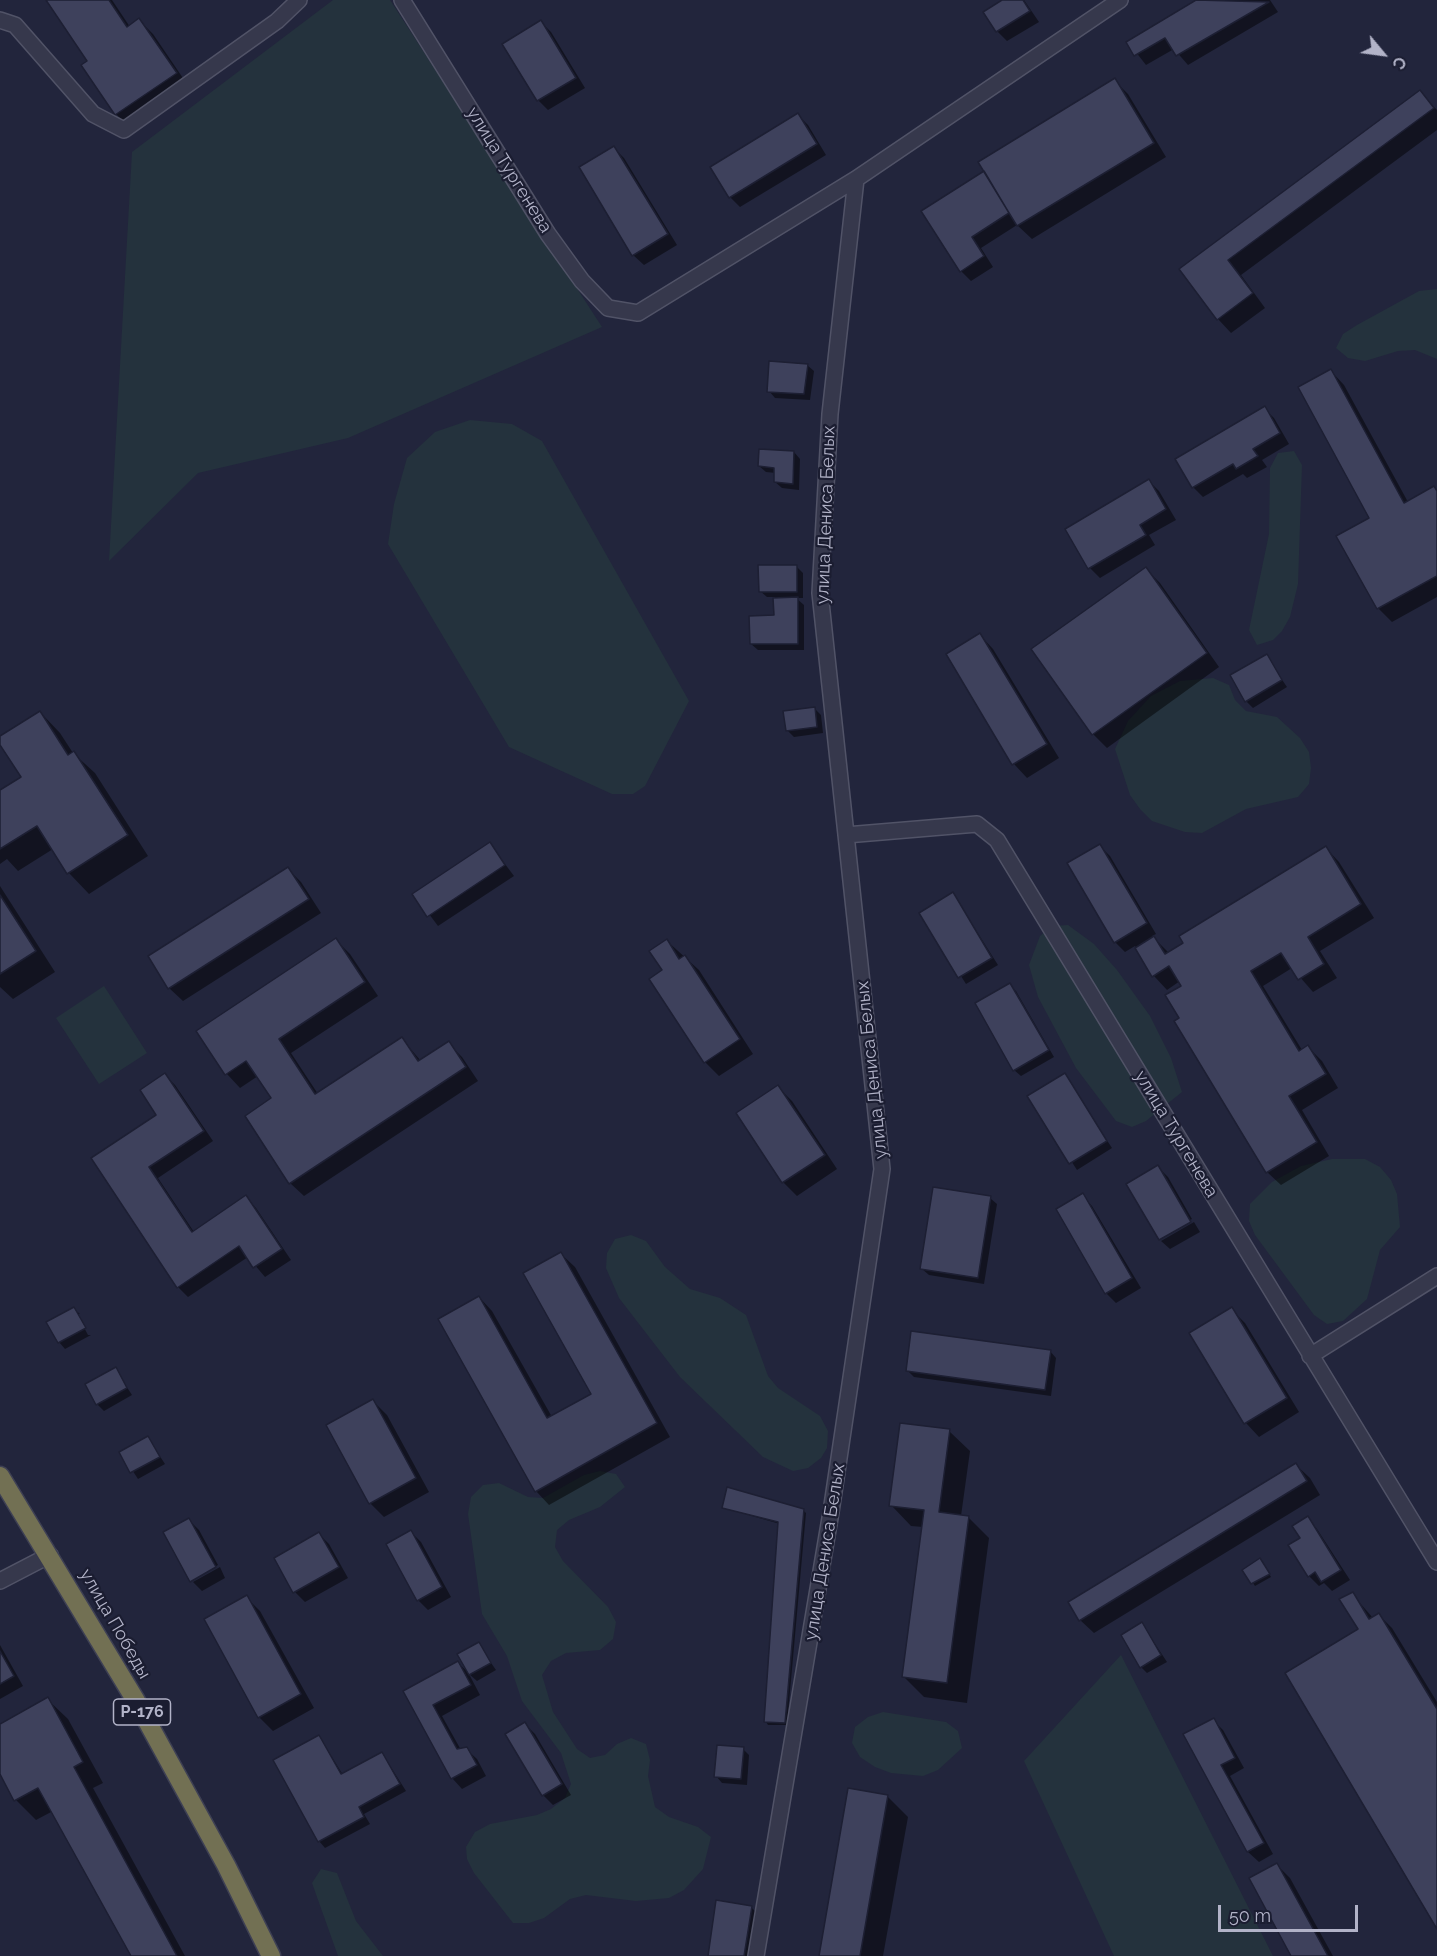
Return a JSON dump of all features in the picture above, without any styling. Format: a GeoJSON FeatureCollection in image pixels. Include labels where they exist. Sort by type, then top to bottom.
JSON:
{"type":"FeatureCollection","features":[{"type":"Feature","properties":{"kind":"highway","name":"улица Победы"},"geometry":{"type":"LineString","coordinates":[[0,1476],[50,1555],[136,1701],[226,1865],[271,1956]]}},
{"type":"Feature","properties":{"kind":"street"},"geometry":{"type":"LineString","coordinates":[[0,20],[15,25],[93,114],[124,130],[278,21],[299,0]]}},
{"type":"Feature","properties":{"kind":"street","name":"улица Тургенева"},"geometry":{"type":"LineString","coordinates":[[402,0],[548,234],[582,281],[608,308],[638,313],[856,179]]}},
{"type":"Feature","properties":{"kind":"street"},"geometry":{"type":"LineString","coordinates":[[856,179],[1120,0]]}},
{"type":"Feature","properties":{"kind":"street","name":"улица Дениса Белых"},"geometry":{"type":"LineString","coordinates":[[756,1956],[831,1512],[882,1168],[820,593],[830,414],[856,179]]}},
{"type":"Feature","properties":{"kind":"street","name":"улица Тургенева"},"geometry":{"type":"LineString","coordinates":[[846,835],[977,824],[997,840],[1437,1562]]}},
{"type":"Feature","properties":{"kind":"street"},"geometry":{"type":"LineString","coordinates":[[1310,1356],[1437,1276]]}},
{"type":"Feature","properties":{"kind":"street"},"geometry":{"type":"LineString","coordinates":[[0,1581],[50,1555]]}},
{"type":"Feature","properties":{"kind":"shaded area"},"geometry":{"type":"Polygon","coordinates":[[[333,0],[390,0],[602,327],[348,438],[198,473],[109,561],[132,152],[333,0]]]}},
{"type":"Feature","properties":{"kind":"shaded area"},"geometry":{"type":"Polygon","coordinates":[[[1437,289],[1437,359],[1415,350],[1398,351],[1365,361],[1348,358],[1336,348],[1343,334],[1357,325],[1419,291],[1437,289]]]}},
{"type":"Feature","properties":{"kind":"shaded area"},"geometry":{"type":"Polygon","coordinates":[[[470,420],[512,424],[542,441],[689,701],[645,786],[633,794],[612,794],[509,747],[388,544],[394,504],[407,458],[435,432],[470,420]]]}},
{"type":"Feature","properties":{"kind":"shaded area"},"geometry":{"type":"Polygon","coordinates":[[[1294,451],[1302,465],[1298,584],[1290,617],[1282,631],[1273,640],[1257,645],[1249,630],[1269,534],[1270,468],[1278,453],[1294,451]]]}},
{"type":"Feature","properties":{"kind":"shaded area"},"geometry":{"type":"Polygon","coordinates":[[[1213,678],[1229,685],[1235,700],[1246,711],[1277,717],[1300,738],[1309,752],[1311,768],[1309,784],[1298,797],[1246,809],[1202,833],[1185,832],[1152,821],[1140,809],[1130,795],[1115,749],[1128,721],[1151,696],[1180,681],[1213,678]]]}},
{"type":"Feature","properties":{"kind":"shaded area"},"geometry":{"type":"Polygon","coordinates":[[[1068,925],[1094,944],[1117,970],[1150,1016],[1171,1058],[1182,1092],[1146,1121],[1132,1127],[1116,1121],[1076,1068],[1038,997],[1029,965],[1040,936],[1052,926],[1068,925]]]}},
{"type":"Feature","properties":{"kind":"shaded area"},"geometry":{"type":"Polygon","coordinates":[[[104,986],[147,1053],[99,1084],[56,1018],[104,986]]]}},
{"type":"Feature","properties":{"kind":"shaded area"},"geometry":{"type":"Polygon","coordinates":[[[1332,1159],[1365,1159],[1380,1167],[1391,1180],[1397,1194],[1400,1227],[1380,1250],[1367,1299],[1343,1321],[1327,1324],[1314,1315],[1255,1235],[1249,1221],[1250,1204],[1272,1182],[1301,1166],[1332,1159]]]}},
{"type":"Feature","properties":{"kind":"shaded area"},"geometry":{"type":"Polygon","coordinates":[[[631,1235],[646,1241],[665,1267],[690,1289],[720,1298],[746,1315],[768,1376],[778,1388],[820,1416],[828,1431],[827,1448],[821,1458],[808,1468],[793,1471],[763,1457],[680,1377],[619,1298],[606,1268],[607,1253],[615,1239],[631,1235]]]}},
{"type":"Feature","properties":{"kind":"shaded area"},"geometry":{"type":"Polygon","coordinates":[[[600,1471],[616,1474],[625,1487],[600,1507],[569,1520],[557,1530],[555,1547],[563,1561],[608,1607],[616,1622],[613,1639],[600,1650],[566,1653],[551,1661],[542,1675],[553,1712],[577,1749],[590,1758],[605,1755],[617,1744],[631,1738],[646,1744],[650,1760],[648,1776],[655,1807],[669,1817],[698,1827],[711,1837],[703,1869],[684,1890],[669,1898],[636,1901],[586,1895],[570,1899],[544,1918],[529,1923],[513,1923],[474,1873],[467,1859],[466,1847],[475,1832],[490,1824],[537,1815],[551,1809],[565,1798],[571,1784],[561,1753],[522,1701],[507,1656],[482,1614],[468,1514],[471,1497],[483,1485],[499,1483],[528,1497],[543,1498],[584,1475],[600,1471]]]}},
{"type":"Feature","properties":{"kind":"shaded area"},"geometry":{"type":"Polygon","coordinates":[[[1121,1655],[1273,1956],[1114,1956],[1024,1761],[1121,1655]]]}},
{"type":"Feature","properties":{"kind":"shaded area"},"geometry":{"type":"Polygon","coordinates":[[[883,1712],[946,1722],[958,1731],[962,1748],[938,1770],[923,1776],[891,1773],[875,1767],[860,1757],[852,1743],[855,1727],[868,1717],[883,1712]]]}},
{"type":"Feature","properties":{"kind":"shaded area"},"geometry":{"type":"Polygon","coordinates":[[[321,1869],[337,1873],[356,1921],[383,1956],[338,1956],[312,1883],[321,1869]]]}},
{"type":"Feature","properties":{"kind":"building"},"geometry":{"type":"Polygon","coordinates":[[[46,0],[109,0],[127,27],[139,18],[177,73],[115,115],[81,65],[87,61],[46,0]]]}},
{"type":"Feature","properties":{"kind":"building"},"geometry":{"type":"Polygon","coordinates":[[[1002,0],[1023,0],[1030,11],[996,32],[983,12],[1002,0]]]}},
{"type":"Feature","properties":{"kind":"building"},"geometry":{"type":"Polygon","coordinates":[[[1196,0],[1269,2],[1176,56],[1165,38],[1134,56],[1126,42],[1196,0]]]}},
{"type":"Feature","properties":{"kind":"building"},"geometry":{"type":"Polygon","coordinates":[[[541,20],[576,78],[537,101],[502,44],[541,20]]]}},
{"type":"Feature","properties":{"kind":"building"},"geometry":{"type":"Polygon","coordinates":[[[1115,78],[1154,143],[1017,226],[978,162],[1115,78]]]}},
{"type":"Feature","properties":{"kind":"building"},"geometry":{"type":"Polygon","coordinates":[[[1420,90],[1434,108],[1228,260],[1253,293],[1217,320],[1179,269],[1420,90]]]}},
{"type":"Feature","properties":{"kind":"building"},"geometry":{"type":"Polygon","coordinates":[[[798,113],[817,144],[729,198],[710,167],[798,113]]]}},
{"type":"Feature","properties":{"kind":"building"},"geometry":{"type":"Polygon","coordinates":[[[614,146],[668,234],[632,256],[579,167],[614,146]]]}},
{"type":"Feature","properties":{"kind":"building"},"geometry":{"type":"Polygon","coordinates":[[[984,171],[1009,213],[972,237],[984,256],[960,272],[921,211],[984,171]]]}},
{"type":"Feature","properties":{"kind":"building"},"geometry":{"type":"Polygon","coordinates":[[[769,361],[808,364],[804,394],[767,392],[769,361]]]}},
{"type":"Feature","properties":{"kind":"building"},"geometry":{"type":"Polygon","coordinates":[[[1331,369],[1404,503],[1434,486],[1437,491],[1437,576],[1377,609],[1336,536],[1369,518],[1298,387],[1331,369]]]}},
{"type":"Feature","properties":{"kind":"building"},"geometry":{"type":"Polygon","coordinates":[[[1265,406],[1280,433],[1253,449],[1258,456],[1236,469],[1233,464],[1192,488],[1175,459],[1265,406]]]}},
{"type":"Feature","properties":{"kind":"building"},"geometry":{"type":"Polygon","coordinates":[[[759,449],[794,451],[793,484],[774,482],[774,468],[758,466],[759,449]]]}},
{"type":"Feature","properties":{"kind":"building"},"geometry":{"type":"Polygon","coordinates":[[[1149,479],[1166,509],[1140,525],[1146,535],[1088,569],[1065,529],[1149,479]]]}},
{"type":"Feature","properties":{"kind":"building"},"geometry":{"type":"Polygon","coordinates":[[[758,565],[797,565],[797,592],[759,592],[758,565]]]}},
{"type":"Feature","properties":{"kind":"building"},"geometry":{"type":"Polygon","coordinates":[[[1146,567],[1207,653],[1092,735],[1031,649],[1146,567]]]}},
{"type":"Feature","properties":{"kind":"building"},"geometry":{"type":"Polygon","coordinates":[[[798,597],[798,644],[750,644],[749,616],[774,615],[773,598],[798,597]]]}},
{"type":"Feature","properties":{"kind":"building"},"geometry":{"type":"Polygon","coordinates":[[[980,633],[1047,744],[1012,765],[946,654],[980,633]]]}},
{"type":"Feature","properties":{"kind":"building"},"geometry":{"type":"Polygon","coordinates":[[[1267,654],[1282,680],[1245,702],[1230,675],[1267,654]]]}},
{"type":"Feature","properties":{"kind":"building"},"geometry":{"type":"Polygon","coordinates":[[[815,707],[817,727],[786,731],[783,711],[815,707]]]}},
{"type":"Feature","properties":{"kind":"building"},"geometry":{"type":"Polygon","coordinates":[[[40,711],[68,755],[74,751],[128,835],[67,874],[37,826],[0,849],[0,790],[21,777],[0,745],[0,736],[40,711]]]}},
{"type":"Feature","properties":{"kind":"building"},"geometry":{"type":"Polygon","coordinates":[[[490,842],[505,865],[427,917],[412,894],[490,842]]]}},
{"type":"Feature","properties":{"kind":"building"},"geometry":{"type":"Polygon","coordinates":[[[1100,844],[1147,923],[1114,943],[1067,863],[1100,844]]]}},
{"type":"Feature","properties":{"kind":"building"},"geometry":{"type":"Polygon","coordinates":[[[1326,846],[1361,904],[1308,937],[1324,964],[1298,980],[1281,953],[1251,971],[1299,1051],[1308,1045],[1326,1074],[1289,1096],[1317,1142],[1266,1173],[1174,1021],[1179,1018],[1165,995],[1181,986],[1169,966],[1152,977],[1135,948],[1154,936],[1165,954],[1183,943],[1179,936],[1326,846]]]}},
{"type":"Feature","properties":{"kind":"building"},"geometry":{"type":"Polygon","coordinates":[[[288,867],[309,899],[168,989],[148,956],[288,867]]]}},
{"type":"Feature","properties":{"kind":"building"},"geometry":{"type":"Polygon","coordinates":[[[953,892],[992,958],[958,978],[919,913],[953,892]]]}},
{"type":"Feature","properties":{"kind":"building"},"geometry":{"type":"Polygon","coordinates":[[[0,895],[36,951],[0,974],[0,895]]]}},
{"type":"Feature","properties":{"kind":"building"},"geometry":{"type":"Polygon","coordinates":[[[336,938],[365,982],[279,1039],[315,1094],[402,1037],[418,1061],[449,1041],[466,1067],[289,1184],[245,1116],[271,1098],[246,1061],[225,1075],[196,1031],[336,938]]]}},
{"type":"Feature","properties":{"kind":"building"},"geometry":{"type":"Polygon","coordinates":[[[667,939],[679,959],[685,955],[740,1039],[704,1063],[649,979],[662,970],[649,951],[667,939]]]}},
{"type":"Feature","properties":{"kind":"building"},"geometry":{"type":"Polygon","coordinates":[[[1010,983],[1049,1050],[1013,1071],[975,1003],[1010,983]]]}},
{"type":"Feature","properties":{"kind":"building"},"geometry":{"type":"Polygon","coordinates":[[[165,1073],[204,1131],[149,1167],[192,1232],[246,1195],[282,1249],[253,1268],[239,1246],[177,1288],[91,1158],[156,1115],[140,1090],[165,1073]]]}},
{"type":"Feature","properties":{"kind":"building"},"geometry":{"type":"Polygon","coordinates":[[[1065,1073],[1107,1141],[1069,1164],[1027,1096],[1065,1073]]]}},
{"type":"Feature","properties":{"kind":"building"},"geometry":{"type":"Polygon","coordinates":[[[778,1085],[825,1155],[782,1183],[736,1113],[778,1085]]]}},
{"type":"Feature","properties":{"kind":"building"},"geometry":{"type":"Polygon","coordinates":[[[1158,1165],[1191,1222],[1159,1240],[1126,1184],[1158,1165]]]}},
{"type":"Feature","properties":{"kind":"building"},"geometry":{"type":"Polygon","coordinates":[[[933,1187],[991,1196],[978,1278],[920,1269],[933,1187]]]}},
{"type":"Feature","properties":{"kind":"building"},"geometry":{"type":"Polygon","coordinates":[[[1083,1193],[1132,1278],[1105,1294],[1056,1209],[1083,1193]]]}},
{"type":"Feature","properties":{"kind":"building"},"geometry":{"type":"Polygon","coordinates":[[[561,1252],[657,1423],[535,1492],[438,1319],[479,1296],[547,1418],[591,1394],[523,1273],[561,1252]]]}},
{"type":"Feature","properties":{"kind":"building"},"geometry":{"type":"Polygon","coordinates":[[[74,1307],[86,1328],[58,1343],[46,1322],[74,1307]]]}},
{"type":"Feature","properties":{"kind":"building"},"geometry":{"type":"Polygon","coordinates":[[[1232,1307],[1287,1398],[1244,1424],[1189,1333],[1232,1307]]]}},
{"type":"Feature","properties":{"kind":"building"},"geometry":{"type":"Polygon","coordinates":[[[911,1331],[1051,1350],[1045,1390],[906,1371],[911,1331]]]}},
{"type":"Feature","properties":{"kind":"building"},"geometry":{"type":"Polygon","coordinates":[[[116,1367],[127,1388],[96,1405],[85,1384],[116,1367]]]}},
{"type":"Feature","properties":{"kind":"building"},"geometry":{"type":"Polygon","coordinates":[[[373,1399],[416,1478],[369,1504],[326,1425],[373,1399]]]}},
{"type":"Feature","properties":{"kind":"building"},"geometry":{"type":"Polygon","coordinates":[[[900,1423],[950,1429],[939,1512],[969,1516],[947,1683],[902,1677],[924,1510],[889,1506],[900,1423]]]}},
{"type":"Feature","properties":{"kind":"building"},"geometry":{"type":"Polygon","coordinates":[[[148,1436],[160,1457],[130,1473],[119,1452],[148,1436]]]}},
{"type":"Feature","properties":{"kind":"building"},"geometry":{"type":"Polygon","coordinates":[[[1296,1463],[1307,1481],[1079,1621],[1068,1602],[1296,1463]]]}},
{"type":"Feature","properties":{"kind":"building"},"geometry":{"type":"Polygon","coordinates":[[[727,1487],[804,1509],[785,1723],[764,1722],[778,1522],[722,1508],[727,1487]]]}},
{"type":"Feature","properties":{"kind":"building"},"geometry":{"type":"Polygon","coordinates":[[[1308,1516],[1341,1570],[1321,1582],[1315,1572],[1308,1577],[1288,1545],[1300,1538],[1292,1526],[1308,1516]]]}},
{"type":"Feature","properties":{"kind":"building"},"geometry":{"type":"Polygon","coordinates":[[[189,1518],[216,1567],[190,1582],[163,1532],[189,1518]]]}},
{"type":"Feature","properties":{"kind":"building"},"geometry":{"type":"Polygon","coordinates":[[[411,1530],[442,1587],[417,1601],[386,1544],[411,1530]]]}},
{"type":"Feature","properties":{"kind":"building"},"geometry":{"type":"Polygon","coordinates":[[[319,1532],[339,1567],[293,1593],[274,1558],[319,1532]]]}},
{"type":"Feature","properties":{"kind":"building"},"geometry":{"type":"Polygon","coordinates":[[[1260,1558],[1270,1574],[1251,1584],[1242,1570],[1260,1558]]]}},
{"type":"Feature","properties":{"kind":"building"},"geometry":{"type":"Polygon","coordinates":[[[1353,1592],[1369,1619],[1379,1613],[1437,1709],[1437,1929],[1285,1673],[1358,1629],[1339,1599],[1353,1592]]]}},
{"type":"Feature","properties":{"kind":"building"},"geometry":{"type":"Polygon","coordinates":[[[247,1595],[301,1694],[258,1718],[204,1619],[247,1595]]]}},
{"type":"Feature","properties":{"kind":"building"},"geometry":{"type":"Polygon","coordinates":[[[1142,1622],[1161,1655],[1140,1668],[1121,1635],[1142,1622]]]}},
{"type":"Feature","properties":{"kind":"building"},"geometry":{"type":"Polygon","coordinates":[[[479,1642],[491,1663],[469,1675],[457,1654],[479,1642]]]}},
{"type":"Feature","properties":{"kind":"building"},"geometry":{"type":"Polygon","coordinates":[[[0,1651],[14,1676],[0,1684],[0,1651]]]}},
{"type":"Feature","properties":{"kind":"building"},"geometry":{"type":"Polygon","coordinates":[[[458,1661],[471,1685],[433,1705],[457,1749],[467,1747],[477,1765],[451,1779],[403,1691],[458,1661]]]}},
{"type":"Feature","properties":{"kind":"building"},"geometry":{"type":"Polygon","coordinates":[[[48,1697],[83,1762],[74,1767],[177,1956],[131,1956],[38,1788],[14,1801],[0,1774],[0,1724],[48,1697]]]}},
{"type":"Feature","properties":{"kind":"building"},"geometry":{"type":"Polygon","coordinates":[[[1214,1718],[1235,1758],[1221,1765],[1264,1843],[1247,1852],[1183,1734],[1214,1718]]]}},
{"type":"Feature","properties":{"kind":"building"},"geometry":{"type":"Polygon","coordinates":[[[525,1722],[562,1784],[542,1796],[505,1734],[525,1722]]]}},
{"type":"Feature","properties":{"kind":"building"},"geometry":{"type":"Polygon","coordinates":[[[319,1735],[341,1774],[382,1752],[400,1784],[359,1807],[364,1817],[318,1842],[273,1760],[319,1735]]]}},
{"type":"Feature","properties":{"kind":"building"},"geometry":{"type":"Polygon","coordinates":[[[717,1745],[744,1747],[741,1779],[714,1777],[717,1745]]]}},
{"type":"Feature","properties":{"kind":"building"},"geometry":{"type":"Polygon","coordinates":[[[848,1788],[888,1795],[860,1956],[819,1956],[848,1788]]]}},
{"type":"Feature","properties":{"kind":"building"},"geometry":{"type":"Polygon","coordinates":[[[1277,1863],[1328,1956],[1291,1956],[1249,1878],[1277,1863]]]}},
{"type":"Feature","properties":{"kind":"building"},"geometry":{"type":"Polygon","coordinates":[[[716,1900],[752,1906],[744,1956],[708,1956],[716,1900]]]}}]}
